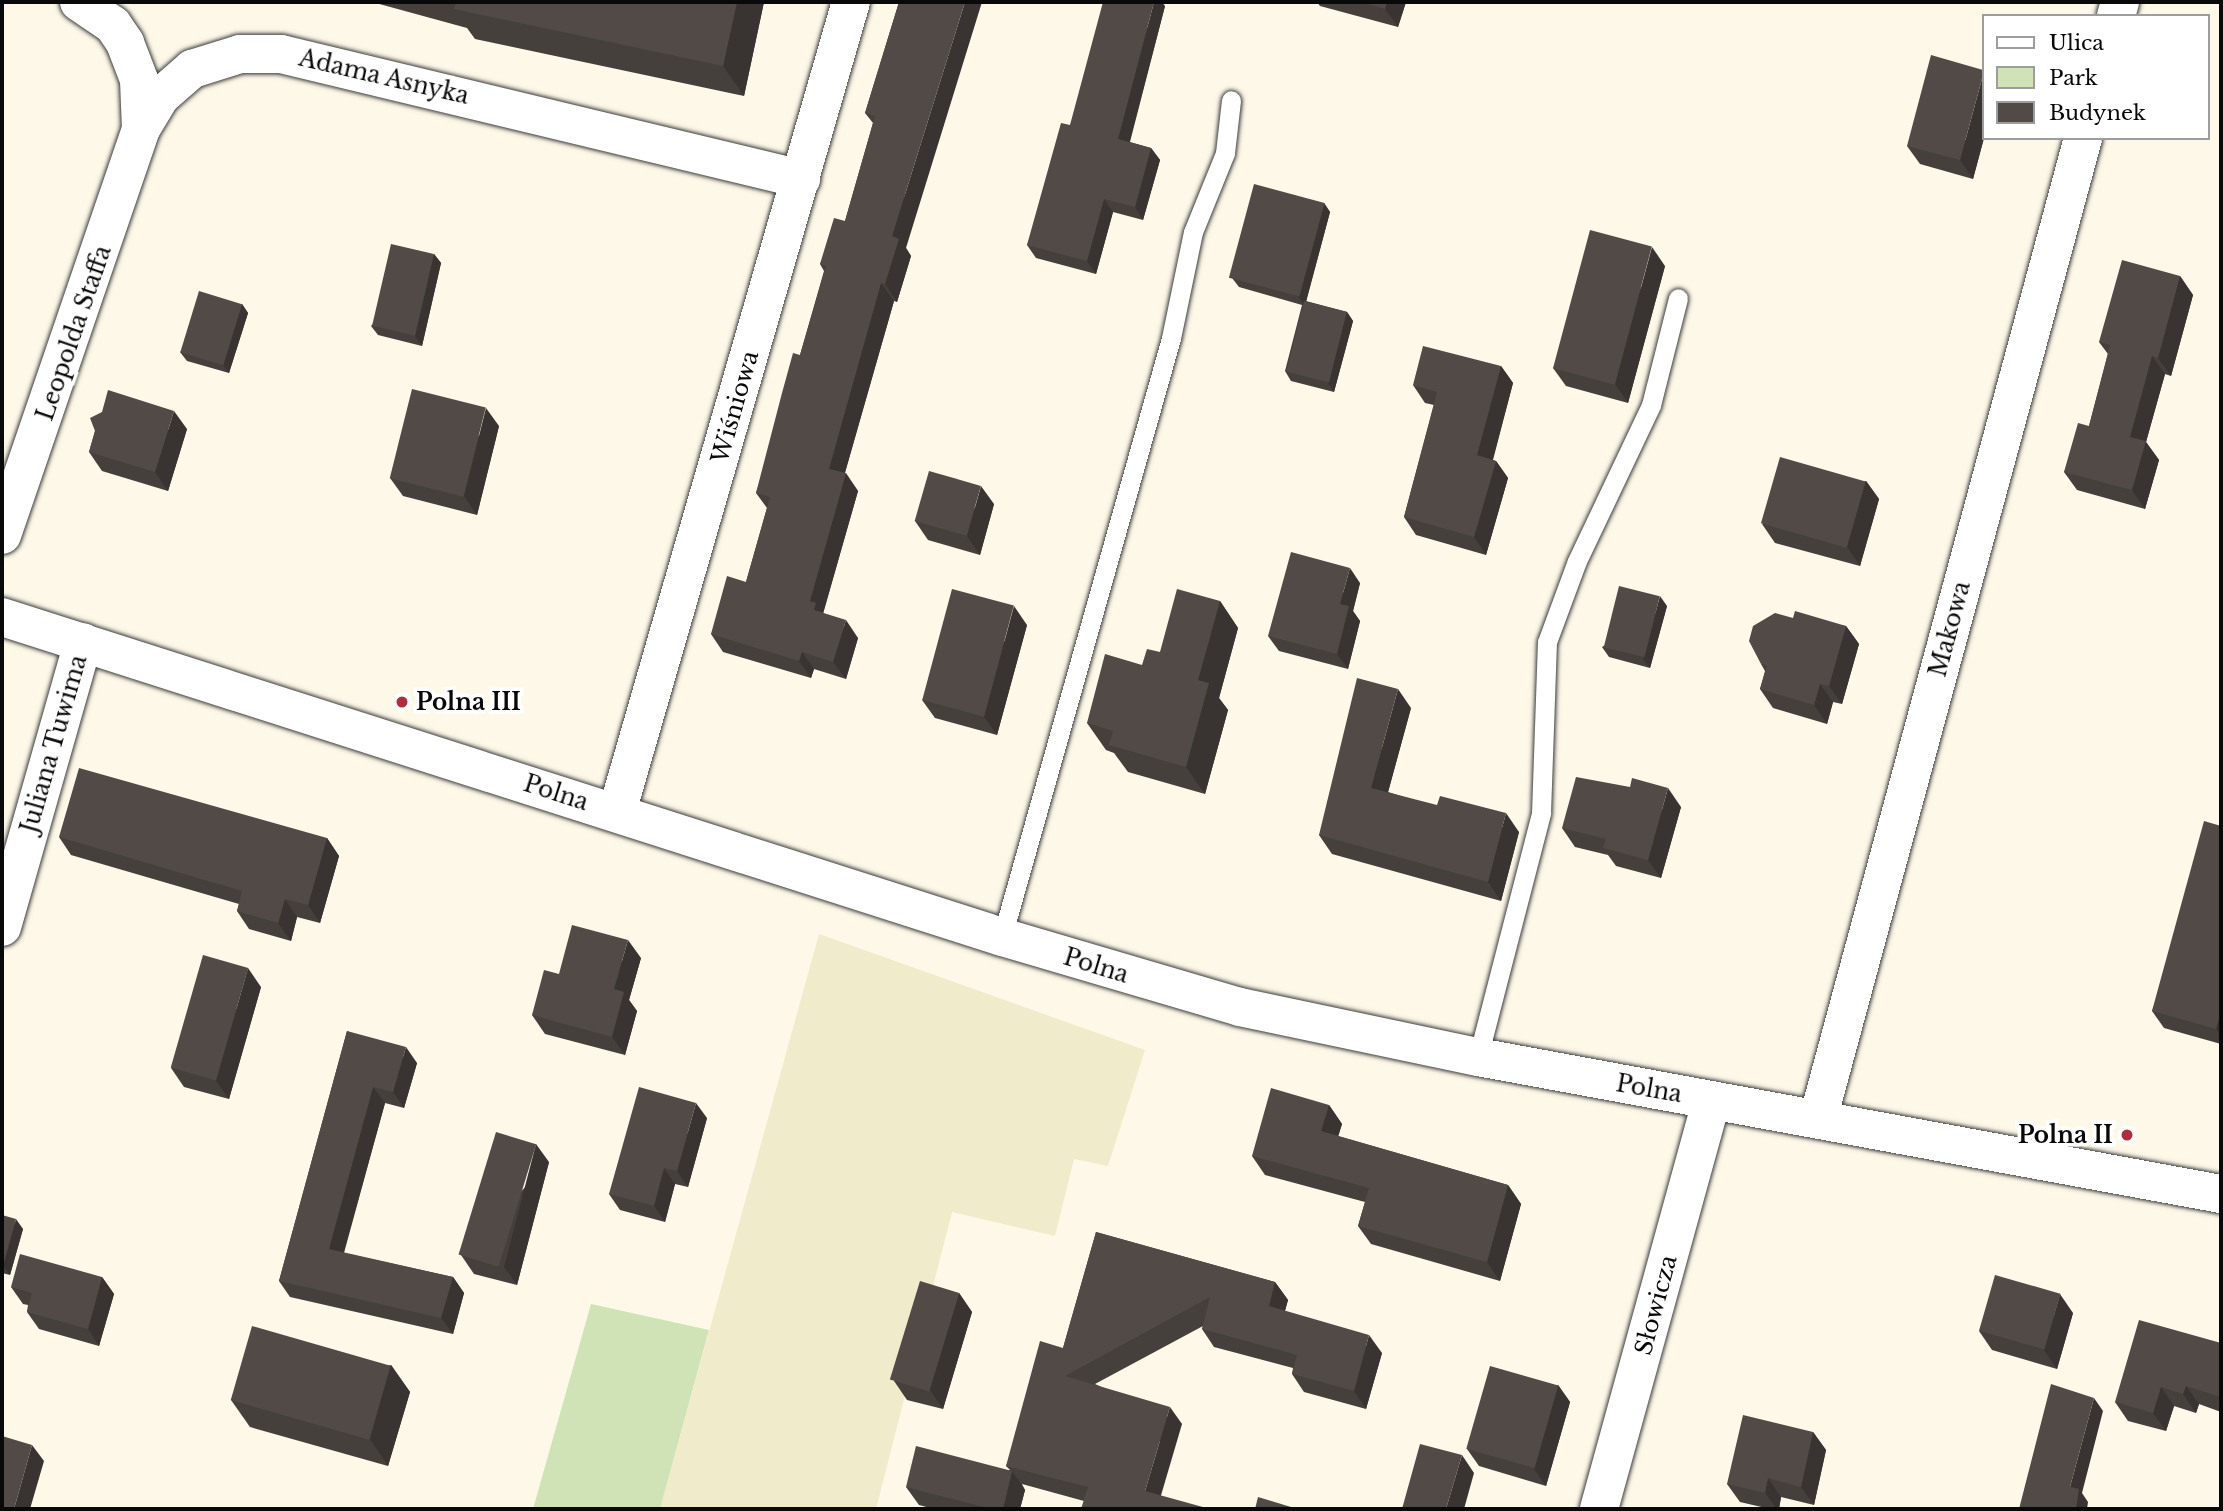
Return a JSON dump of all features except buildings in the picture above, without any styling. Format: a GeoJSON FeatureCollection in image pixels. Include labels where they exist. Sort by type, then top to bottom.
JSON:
{"type":"FeatureCollection","features":[{"type":"Feature","properties":{"kind":"street"},"geometry":{"type":"LineString","coordinates":[[79,2],[113,25],[125,43],[139,80],[141,129]]}},
{"type":"Feature","properties":{"kind":"street","name":"Wiśniowa"},"geometry":{"type":"LineString","coordinates":[[617,812],[851,2]]}},
{"type":"Feature","properties":{"kind":"street","name":"Adama Asnyka"},"geometry":{"type":"LineString","coordinates":[[141,129],[176,78],[215,60],[262,52],[801,179]]}},
{"type":"Feature","properties":{"kind":"street","name":"Leopolda Staffa"},"geometry":{"type":"LineString","coordinates":[[2,535],[141,129]]}},
{"type":"Feature","properties":{"kind":"street","name":"Makowa"},"geometry":{"type":"LineString","coordinates":[[1818,1119],[2082,140]]}},
{"type":"Feature","properties":{"kind":"street","name":"Polna"},"geometry":{"type":"LineString","coordinates":[[2,617],[1002,937],[1240,1007],[1478,1057],[2221,1194]]}},
{"type":"Feature","properties":{"kind":"street","name":"Juliana Tuwima"},"geometry":{"type":"LineString","coordinates":[[2,927],[83,642]]}},
{"type":"Feature","properties":{"kind":"street","name":"Słowicza"},"geometry":{"type":"LineString","coordinates":[[1599,1509],[1713,1100]]}},
{"type":"Feature","properties":{"kind":"lane"},"geometry":{"type":"LineString","coordinates":[[1002,937],[1171,338],[1193,232],[1225,153],[1231,100]]}},
{"type":"Feature","properties":{"kind":"lane"},"geometry":{"type":"LineString","coordinates":[[1478,1057],[1541,813],[1547,642],[1577,561],[1651,405],[1678,298]]}},
{"type":"Feature","properties":{"kind":"shaded area"},"geometry":{"type":"Polygon","coordinates":[[[819,934],[1145,1050],[1108,1166],[1074,1159],[1055,1236],[952,1212],[876,1509],[660,1509],[819,934]]]}},
{"type":"Feature","properties":{"kind":"green space"},"geometry":{"type":"Polygon","coordinates":[[[591,1304],[709,1330],[660,1509],[533,1509],[591,1304]]]}},
{"type":"Feature","properties":{"kind":"place","name":"Polna III"},"geometry":{"type":"Point","coordinates":[402,702]}},
{"type":"Feature","properties":{"kind":"place","name":"Polna II"},"geometry":{"type":"Point","coordinates":[2127,1135]}}]}
